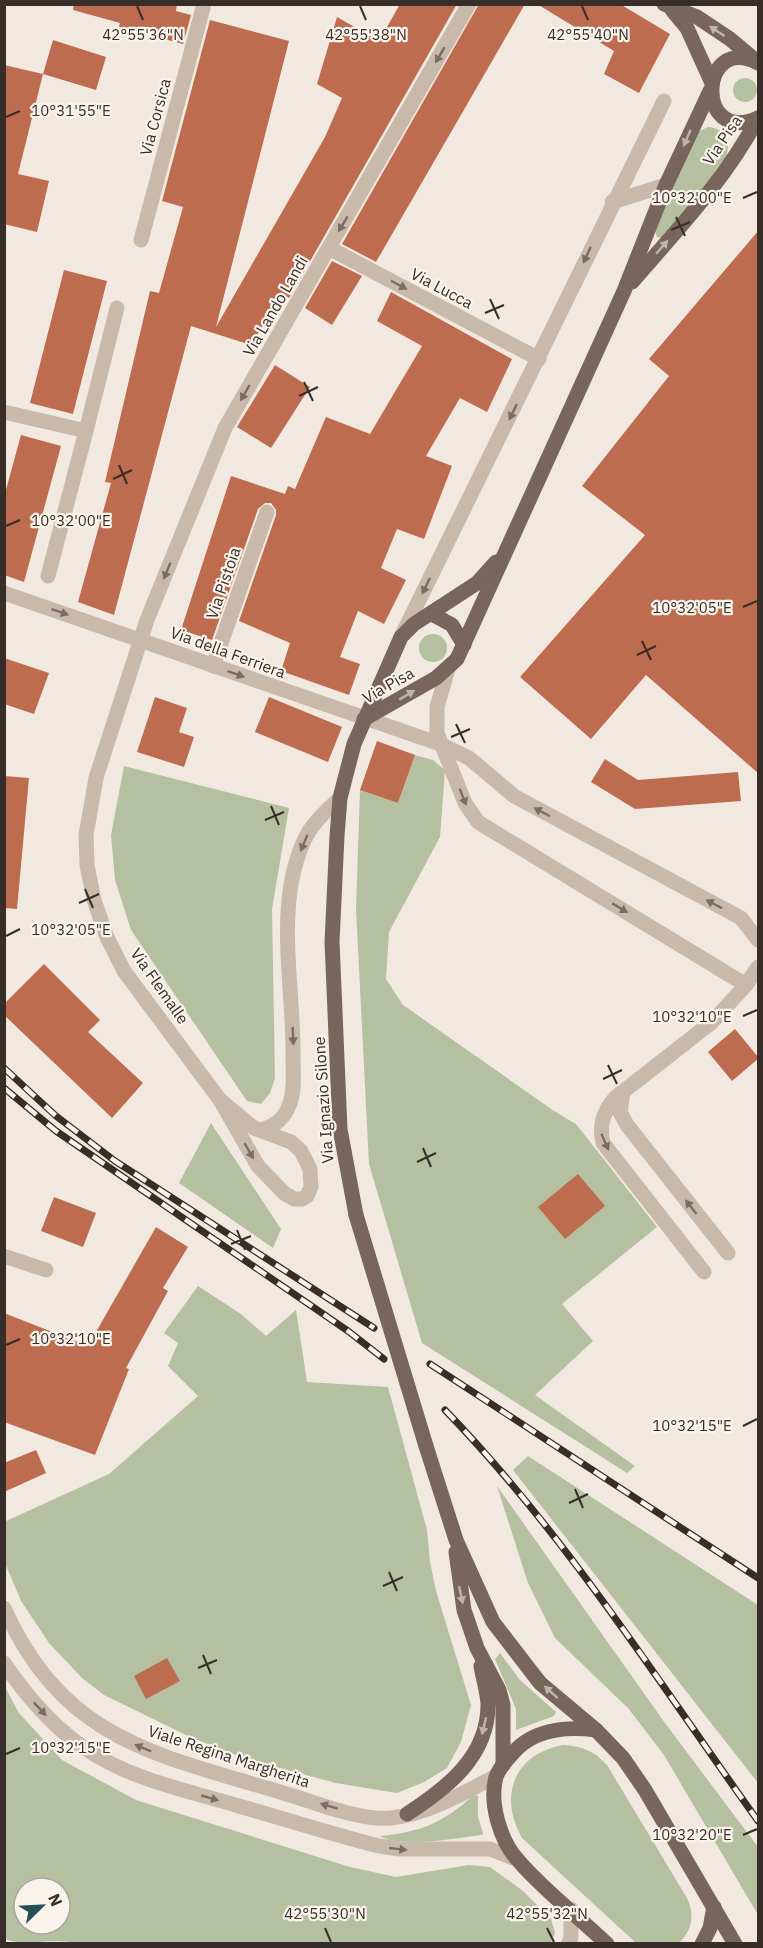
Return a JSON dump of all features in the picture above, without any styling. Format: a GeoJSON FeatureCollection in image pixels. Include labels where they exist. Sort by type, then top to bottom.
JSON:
{"type":"FeatureCollection","features":[{"type":"Feature","properties":{"kind":"main road"},"geometry":{"type":"LineString","coordinates":[[668,7],[697,17],[730,39],[758,63]]}},
{"type":"Feature","properties":{"kind":"main road"},"geometry":{"type":"LineString","coordinates":[[668,7],[687,28],[711,86],[716,109],[730,120],[749,122],[758,118]]}},
{"type":"Feature","properties":{"kind":"main road","name":"Via Pisa"},"geometry":{"type":"LineString","coordinates":[[364,719],[448,669],[464,645],[488,594],[500,558],[624,291],[666,185],[711,86],[715,72],[729,61],[739,58],[758,63]]}},
{"type":"Feature","properties":{"kind":"main road","name":"Via Pisa"},"geometry":{"type":"LineString","coordinates":[[624,291],[702,202],[747,139],[758,118]]}},
{"type":"Feature","properties":{"kind":"main road","name":"Via Pisa"},"geometry":{"type":"LineString","coordinates":[[364,719],[401,637],[414,624],[477,583],[500,558]]}},
{"type":"Feature","properties":{"kind":"main road"},"geometry":{"type":"LineString","coordinates":[[432,614],[452,625],[464,645]]}},
{"type":"Feature","properties":{"kind":"main road","name":"Via Ignazio Silone"},"geometry":{"type":"LineString","coordinates":[[364,719],[354,744],[340,798],[332,942],[340,1129],[356,1215],[456,1540],[480,1598],[507,1642],[540,1683],[596,1730],[623,1758],[645,1790],[714,1906]]}},
{"type":"Feature","properties":{"kind":"main road","name":"Via Ignazio Silone"},"geometry":{"type":"LineString","coordinates":[[456,1540],[460,1595],[477,1648],[499,1690],[503,1706],[496,1806],[499,1823],[516,1858]]}},
{"type":"Feature","properties":{"kind":"main road"},"geometry":{"type":"LineString","coordinates":[[407,1814],[455,1780],[479,1743],[485,1726],[488,1702],[477,1648]]}},
{"type":"Feature","properties":{"kind":"main road"},"geometry":{"type":"LineString","coordinates":[[500,1771],[518,1747],[535,1736],[558,1729],[596,1730]]}},
{"type":"Feature","properties":{"kind":"main road"},"geometry":{"type":"LineString","coordinates":[[516,1858],[607,1944]]}},
{"type":"Feature","properties":{"kind":"main road"},"geometry":{"type":"LineString","coordinates":[[702,1944],[710,1928],[714,1906]]}},
{"type":"Feature","properties":{"kind":"main road"},"geometry":{"type":"LineString","coordinates":[[714,1906],[735,1944]]}},
{"type":"Feature","properties":{"kind":"street","name":"Via Corsica"},"geometry":{"type":"LineString","coordinates":[[141,240],[204,4]]}},
{"type":"Feature","properties":{"kind":"street","name":"Via Lando Landi"},"geometry":{"type":"LineString","coordinates":[[142,640],[147,620],[225,428],[469,4]]}},
{"type":"Feature","properties":{"kind":"street"},"geometry":{"type":"LineString","coordinates":[[401,637],[539,359],[612,202],[664,101]]}},
{"type":"Feature","properties":{"kind":"street"},"geometry":{"type":"LineString","coordinates":[[612,202],[666,185]]}},
{"type":"Feature","properties":{"kind":"street","name":"Via Lucca"},"geometry":{"type":"LineString","coordinates":[[329,248],[539,359]]}},
{"type":"Feature","properties":{"kind":"street"},"geometry":{"type":"LineString","coordinates":[[48,576],[117,308]]}},
{"type":"Feature","properties":{"kind":"street"},"geometry":{"type":"LineString","coordinates":[[4,412],[86,431]]}},
{"type":"Feature","properties":{"kind":"street","name":"Via Pistoia"},"geometry":{"type":"LineString","coordinates":[[213,666],[267,512]]}},
{"type":"Feature","properties":{"kind":"street","name":"Via della Ferriera"},"geometry":{"type":"LineString","coordinates":[[4,593],[440,744],[470,758],[513,796],[741,918],[759,940]]}},
{"type":"Feature","properties":{"kind":"street","name":"Via Flemalle"},"geometry":{"type":"LineString","coordinates":[[142,640],[96,778],[86,835],[87,865],[94,900],[106,935],[124,970],[220,1100],[264,1173],[284,1193],[294,1199],[307,1196],[311,1187],[307,1159],[291,1142],[243,1121],[220,1100]]}},
{"type":"Feature","properties":{"kind":"street"},"geometry":{"type":"LineString","coordinates":[[448,669],[437,707],[440,744],[453,769],[465,803],[478,822],[746,985]]}},
{"type":"Feature","properties":{"kind":"street"},"geometry":{"type":"LineString","coordinates":[[261,1130],[272,1127],[280,1120],[292,1092],[294,1042],[288,915],[293,876],[313,822],[340,798]]}},
{"type":"Feature","properties":{"kind":"street"},"geometry":{"type":"LineString","coordinates":[[704,1272],[603,1143],[601,1134],[604,1114],[623,1092],[712,1022],[746,985],[759,967]]}},
{"type":"Feature","properties":{"kind":"street"},"geometry":{"type":"LineString","coordinates":[[623,1092],[620,1112],[627,1125],[728,1253]]}},
{"type":"Feature","properties":{"kind":"street"},"geometry":{"type":"LineString","coordinates":[[4,1256],[46,1270]]}},
{"type":"Feature","properties":{"kind":"street","name":"Viale Regina Margherita"},"geometry":{"type":"LineString","coordinates":[[4,1608],[46,1679],[79,1712],[114,1735],[147,1751],[340,1810],[379,1818],[407,1814],[441,1803],[500,1771]]}},
{"type":"Feature","properties":{"kind":"street"},"geometry":{"type":"LineString","coordinates":[[4,1663],[23,1691],[52,1722],[89,1752],[127,1770],[172,1787],[379,1846],[400,1850],[490,1849],[516,1858]]}},
{"type":"Feature","properties":{"kind":"street"},"geometry":{"type":"LineString","coordinates":[[568,1944],[571,1938],[571,1910]]}},
{"type":"Feature","properties":{"kind":"green space"},"geometry":{"type":"Polygon","coordinates":[[[745,78],[754,81],[757,90],[754,99],[745,102],[736,99],[733,90],[736,81],[745,78]]]}},
{"type":"Feature","properties":{"kind":"green space"},"geometry":{"type":"Polygon","coordinates":[[[708,127],[722,132],[725,136],[728,145],[726,156],[668,235],[657,237],[654,227],[695,133],[708,127]]]}},
{"type":"Feature","properties":{"kind":"green space"},"geometry":{"type":"Polygon","coordinates":[[[433,634],[443,638],[447,648],[443,658],[433,662],[423,658],[419,648],[423,638],[433,634]]]}},
{"type":"Feature","properties":{"kind":"green space"},"geometry":{"type":"Polygon","coordinates":[[[415,755],[433,760],[445,770],[440,837],[389,932],[386,979],[403,1005],[576,1124],[657,1227],[562,1304],[593,1341],[535,1395],[635,1466],[627,1473],[422,1343],[369,1164],[356,909],[360,790],[398,803],[415,755]]]}},
{"type":"Feature","properties":{"kind":"green space"},"geometry":{"type":"Polygon","coordinates":[[[124,766],[289,808],[272,909],[275,1078],[270,1093],[261,1104],[247,1101],[131,930],[115,880],[111,835],[124,766]]]}},
{"type":"Feature","properties":{"kind":"green space"},"geometry":{"type":"Polygon","coordinates":[[[211,1123],[281,1229],[273,1248],[179,1183],[211,1123]]]}},
{"type":"Feature","properties":{"kind":"green space"},"geometry":{"type":"Polygon","coordinates":[[[198,1286],[241,1314],[266,1336],[296,1310],[307,1382],[388,1387],[427,1530],[436,1591],[471,1705],[461,1742],[447,1768],[424,1782],[397,1793],[336,1783],[249,1760],[190,1737],[104,1695],[82,1678],[49,1643],[21,1601],[5,1563],[4,1522],[109,1474],[198,1396],[168,1366],[178,1343],[164,1333],[198,1286]]]}},
{"type":"Feature","properties":{"kind":"green space"},"geometry":{"type":"Polygon","coordinates":[[[528,1456],[758,1605],[758,1783],[513,1470],[528,1456]]]}},
{"type":"Feature","properties":{"kind":"green space"},"geometry":{"type":"Polygon","coordinates":[[[497,1486],[665,1723],[758,1847],[758,1915],[664,1755],[628,1708],[555,1638],[528,1583],[497,1486]]]}},
{"type":"Feature","properties":{"kind":"green space"},"geometry":{"type":"Polygon","coordinates":[[[500,1653],[520,1680],[556,1712],[554,1716],[516,1730],[516,1709],[495,1659],[500,1653]]]}},
{"type":"Feature","properties":{"kind":"green space"},"geometry":{"type":"Polygon","coordinates":[[[5,1687],[19,1713],[62,1760],[136,1800],[350,1867],[396,1877],[469,1865],[490,1867],[523,1891],[551,1919],[555,1933],[551,1943],[78,1944],[58,1941],[5,1939],[5,1687]]]}},
{"type":"Feature","properties":{"kind":"green space"},"geometry":{"type":"Polygon","coordinates":[[[563,1745],[587,1750],[607,1765],[687,1898],[691,1911],[691,1922],[687,1933],[679,1943],[636,1943],[522,1838],[511,1807],[515,1779],[522,1767],[533,1757],[563,1745]]]}},
{"type":"Feature","properties":{"kind":"green space"},"geometry":{"type":"Polygon","coordinates":[[[474,1795],[478,1796],[478,1817],[482,1835],[415,1842],[390,1840],[380,1836],[420,1829],[452,1813],[474,1795]]]}},
{"type":"Feature","properties":{"kind":"building"},"geometry":{"type":"Polygon","coordinates":[[[74,4],[177,4],[176,11],[191,15],[183,44],[119,27],[120,23],[73,10],[74,4]]]}},
{"type":"Feature","properties":{"kind":"building"},"geometry":{"type":"Polygon","coordinates":[[[400,4],[457,4],[289,298],[282,294],[251,345],[191,326],[114,615],[78,602],[111,483],[105,482],[150,291],[159,293],[183,207],[162,201],[210,20],[289,41],[216,327],[325,137],[342,98],[317,84],[337,17],[379,41],[400,4]]]}},
{"type":"Feature","properties":{"kind":"building"},"geometry":{"type":"Polygon","coordinates":[[[479,4],[525,4],[376,262],[342,244],[479,4]]]}},
{"type":"Feature","properties":{"kind":"building"},"geometry":{"type":"Polygon","coordinates":[[[537,4],[620,4],[670,34],[639,93],[604,74],[614,51],[537,4]]]}},
{"type":"Feature","properties":{"kind":"building"},"geometry":{"type":"Polygon","coordinates":[[[53,40],[106,57],[96,90],[43,74],[53,40]]]}},
{"type":"Feature","properties":{"kind":"building"},"geometry":{"type":"Polygon","coordinates":[[[4,65],[43,74],[18,174],[49,181],[37,232],[4,224],[4,65]]]}},
{"type":"Feature","properties":{"kind":"building"},"geometry":{"type":"Polygon","coordinates":[[[759,230],[759,774],[646,675],[591,739],[520,677],[645,535],[582,486],[669,376],[649,359],[759,230]]]}},
{"type":"Feature","properties":{"kind":"building"},"geometry":{"type":"Polygon","coordinates":[[[332,261],[362,276],[332,325],[305,308],[332,261]]]}},
{"type":"Feature","properties":{"kind":"building"},"geometry":{"type":"Polygon","coordinates":[[[64,270],[107,281],[73,414],[30,403],[64,270]]]}},
{"type":"Feature","properties":{"kind":"building"},"geometry":{"type":"Polygon","coordinates":[[[391,292],[512,359],[487,412],[460,398],[426,456],[452,466],[424,539],[397,529],[381,568],[406,580],[384,624],[358,611],[340,657],[360,664],[349,695],[281,671],[290,643],[239,621],[276,515],[276,510],[271,503],[265,503],[258,509],[212,640],[181,630],[231,476],[285,494],[288,486],[295,489],[326,417],[370,434],[422,346],[377,321],[391,292]]]}},
{"type":"Feature","properties":{"kind":"building"},"geometry":{"type":"Polygon","coordinates":[[[275,365],[310,387],[271,448],[237,427],[275,365]]]}},
{"type":"Feature","properties":{"kind":"building"},"geometry":{"type":"Polygon","coordinates":[[[21,435],[61,446],[24,582],[4,575],[4,497],[21,435]]]}},
{"type":"Feature","properties":{"kind":"building"},"geometry":{"type":"Polygon","coordinates":[[[4,658],[49,673],[34,714],[4,704],[4,658]]]}},
{"type":"Feature","properties":{"kind":"building"},"geometry":{"type":"Polygon","coordinates":[[[155,697],[187,708],[179,732],[194,737],[184,767],[137,752],[155,697]]]}},
{"type":"Feature","properties":{"kind":"building"},"geometry":{"type":"Polygon","coordinates":[[[269,697],[342,727],[328,762],[255,732],[269,697]]]}},
{"type":"Feature","properties":{"kind":"building"},"geometry":{"type":"Polygon","coordinates":[[[377,741],[415,755],[398,803],[360,790],[377,741]]]}},
{"type":"Feature","properties":{"kind":"building"},"geometry":{"type":"Polygon","coordinates":[[[605,759],[638,780],[738,772],[741,801],[635,809],[591,782],[605,759]]]}},
{"type":"Feature","properties":{"kind":"building"},"geometry":{"type":"Polygon","coordinates":[[[4,776],[29,778],[17,909],[4,908],[4,776]]]}},
{"type":"Feature","properties":{"kind":"building"},"geometry":{"type":"Polygon","coordinates":[[[44,964],[100,1020],[88,1032],[143,1083],[112,1118],[4,1015],[4,1004],[44,964]]]}},
{"type":"Feature","properties":{"kind":"building"},"geometry":{"type":"Polygon","coordinates":[[[735,1029],[759,1058],[732,1081],[708,1052],[735,1029]]]}},
{"type":"Feature","properties":{"kind":"building"},"geometry":{"type":"Polygon","coordinates":[[[578,1174],[605,1206],[565,1239],[538,1207],[578,1174]]]}},
{"type":"Feature","properties":{"kind":"building"},"geometry":{"type":"Polygon","coordinates":[[[54,1197],[96,1213],[83,1247],[41,1231],[54,1197]]]}},
{"type":"Feature","properties":{"kind":"building"},"geometry":{"type":"Polygon","coordinates":[[[156,1227],[188,1247],[163,1288],[168,1291],[126,1368],[129,1369],[95,1455],[4,1422],[4,1313],[88,1346],[156,1227]]]}},
{"type":"Feature","properties":{"kind":"building"},"geometry":{"type":"Polygon","coordinates":[[[36,1450],[46,1473],[4,1492],[4,1463],[36,1450]]]}},
{"type":"Feature","properties":{"kind":"building"},"geometry":{"type":"Polygon","coordinates":[[[167,1658],[180,1681],[146,1699],[134,1676],[167,1658]]]}},
{"type":"Feature","properties":{"kind":"railway"},"geometry":{"type":"LineString","coordinates":[[4,1068],[56,1116],[115,1161],[374,1328]]}},
{"type":"Feature","properties":{"kind":"railway"},"geometry":{"type":"LineString","coordinates":[[4,1088],[56,1131],[348,1331],[384,1359]]}},
{"type":"Feature","properties":{"kind":"railway"},"geometry":{"type":"LineString","coordinates":[[430,1364],[758,1578]]}},
{"type":"Feature","properties":{"kind":"railway"},"geometry":{"type":"LineString","coordinates":[[445,1410],[489,1458],[570,1558],[647,1662],[758,1821]]}}]}
